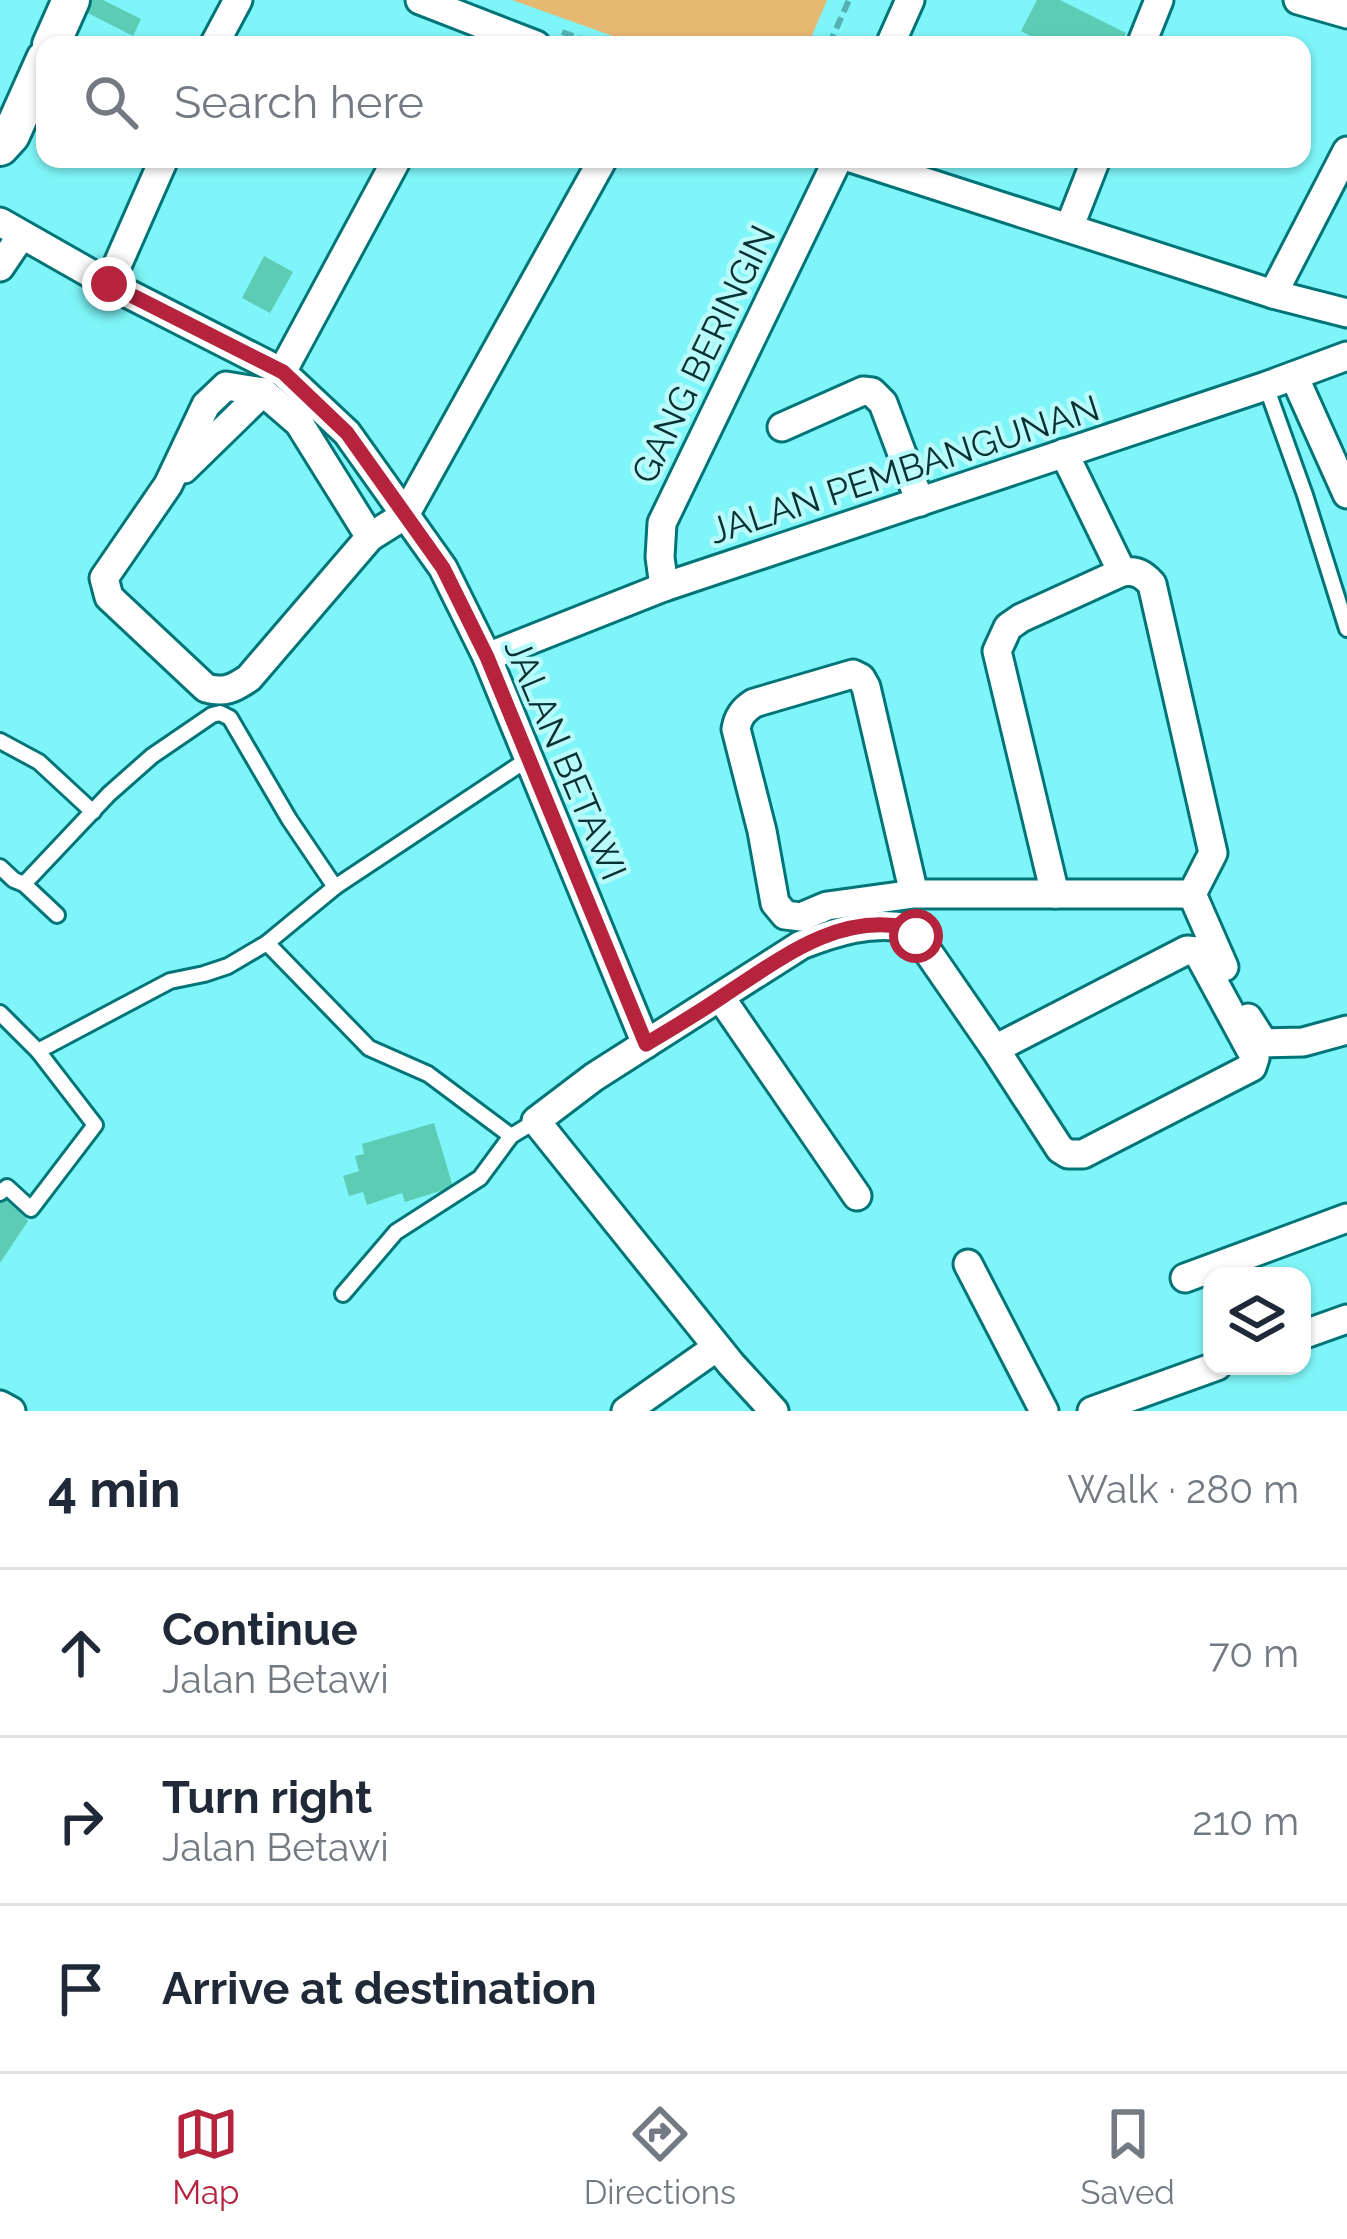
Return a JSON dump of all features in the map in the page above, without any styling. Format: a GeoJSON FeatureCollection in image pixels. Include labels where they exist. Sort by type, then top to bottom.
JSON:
{"type":"FeatureCollection","features":[{"type":"Feature","properties":{"kind":"main road"},"geometry":{"type":"LineString","coordinates":[[55,36],[71,0]]}},
{"type":"Feature","properties":{"kind":"main road"},"geometry":{"type":"LineString","coordinates":[[0,147],[11,135],[36,79]]}},
{"type":"Feature","properties":{"kind":"street"},"geometry":{"type":"LineString","coordinates":[[219,36],[238,0]]}},
{"type":"Feature","properties":{"kind":"street"},"geometry":{"type":"LineString","coordinates":[[420,0],[513,36]]}},
{"type":"Feature","properties":{"kind":"street"},"geometry":{"type":"LineString","coordinates":[[894,36],[910,0]]}},
{"type":"Feature","properties":{"kind":"street"},"geometry":{"type":"LineString","coordinates":[[1145,36],[1159,0]]}},
{"type":"Feature","properties":{"kind":"street"},"geometry":{"type":"LineString","coordinates":[[1298,0],[1347,14]]}},
{"type":"Feature","properties":{"kind":"street"},"geometry":{"type":"LineString","coordinates":[[463,36],[471,20]]}},
{"type":"Feature","properties":{"kind":"street"},"geometry":{"type":"LineString","coordinates":[[1273,294],[1347,151]]}},
{"type":"Feature","properties":{"kind":"street"},"geometry":{"type":"LineString","coordinates":[[109,284],[160,168]]}},
{"type":"Feature","properties":{"kind":"street"},"geometry":{"type":"LineString","coordinates":[[392,168],[273,382],[168,485],[104,578],[109,597],[206,688],[220,692],[248,679],[370,537],[405,515],[598,168]]}},
{"type":"Feature","properties":{"kind":"street","name":"GANG BERINGIN"},"geometry":{"type":"LineString","coordinates":[[664,587],[662,523],[834,168]]}},
{"type":"Feature","properties":{"kind":"street"},"geometry":{"type":"LineString","coordinates":[[882,168],[1273,294],[1347,313]]}},
{"type":"Feature","properties":{"kind":"street"},"geometry":{"type":"LineString","coordinates":[[1069,229],[1093,168]]}},
{"type":"Feature","properties":{"kind":"street"},"geometry":{"type":"LineString","coordinates":[[0,266],[11,229]]}},
{"type":"Feature","properties":{"kind":"street","name":"JALAN BETAWI"},"geometry":{"type":"LineString","coordinates":[[11,229],[273,382],[347,433],[443,568],[487,657],[646,1044]]}},
{"type":"Feature","properties":{"kind":"street","name":"JALAN PEMBANGUNAN"},"geometry":{"type":"LineString","coordinates":[[487,657],[664,587],[1347,356]]}},
{"type":"Feature","properties":{"kind":"street"},"geometry":{"type":"LineString","coordinates":[[1294,376],[1347,494]]}},
{"type":"Feature","properties":{"kind":"street"},"geometry":{"type":"LineString","coordinates":[[273,382],[370,537]]}},
{"type":"Feature","properties":{"kind":"street"},"geometry":{"type":"LineString","coordinates":[[782,428],[862,391],[872,392],[883,403],[920,502]]}},
{"type":"Feature","properties":{"kind":"street"},"geometry":{"type":"LineString","coordinates":[[1064,453],[1122,572]]}},
{"type":"Feature","properties":{"kind":"street"},"geometry":{"type":"LineString","coordinates":[[1055,895],[997,651],[1008,627],[1021,619],[1131,571],[1143,574],[1152,584],[1213,853],[1192,894]]}},
{"type":"Feature","properties":{"kind":"street"},"geometry":{"type":"LineString","coordinates":[[914,894],[862,678],[853,674],[746,709],[736,729],[775,903],[785,915],[801,917],[827,906],[914,894],[1192,894]]}},
{"type":"Feature","properties":{"kind":"street"},"geometry":{"type":"LineString","coordinates":[[1192,894],[1255,1033],[1264,1042],[1303,1042],[1347,1030]]}},
{"type":"Feature","properties":{"kind":"street"},"geometry":{"type":"LineString","coordinates":[[774,1411],[536,1121],[594,1077],[801,945],[839,931],[908,928],[1060,1149],[1068,1154],[1083,1154],[1252,1067],[1255,1058],[1197,951],[1187,950],[995,1049]]}},
{"type":"Feature","properties":{"kind":"street"},"geometry":{"type":"LineString","coordinates":[[722,998],[857,1196]]}},
{"type":"Feature","properties":{"kind":"street"},"geometry":{"type":"LineString","coordinates":[[1185,1278],[1347,1218]]}},
{"type":"Feature","properties":{"kind":"street"},"geometry":{"type":"LineString","coordinates":[[968,1264],[1044,1411]]}},
{"type":"Feature","properties":{"kind":"street"},"geometry":{"type":"LineString","coordinates":[[1311,1332],[1347,1319]]}},
{"type":"Feature","properties":{"kind":"street"},"geometry":{"type":"LineString","coordinates":[[626,1411],[717,1346]]}},
{"type":"Feature","properties":{"kind":"street"},"geometry":{"type":"LineString","coordinates":[[1092,1411],[1203,1371]]}},
{"type":"Feature","properties":{"kind":"street"},"geometry":{"type":"LineString","coordinates":[[0,1405],[11,1411]]}},
{"type":"Feature","properties":{"kind":"lane"},"geometry":{"type":"LineString","coordinates":[[1266,386],[1347,629]]}},
{"type":"Feature","properties":{"kind":"lane"},"geometry":{"type":"LineString","coordinates":[[24,884],[152,756],[212,715],[226,715],[335,887]]}},
{"type":"Feature","properties":{"kind":"lane"},"geometry":{"type":"LineString","coordinates":[[0,741],[39,763],[93,812]]}},
{"type":"Feature","properties":{"kind":"lane"},"geometry":{"type":"LineString","coordinates":[[38,1051],[170,981],[228,966],[267,943],[335,887],[528,759]]}},
{"type":"Feature","properties":{"kind":"lane"},"geometry":{"type":"LineString","coordinates":[[0,868],[58,915]]}},
{"type":"Feature","properties":{"kind":"lane"},"geometry":{"type":"LineString","coordinates":[[267,943],[369,1048],[428,1074],[511,1136]]}},
{"type":"Feature","properties":{"kind":"lane"},"geometry":{"type":"LineString","coordinates":[[0,1013],[38,1051],[95,1125],[31,1210],[7,1186],[0,1193]]}},
{"type":"Feature","properties":{"kind":"lane"},"geometry":{"type":"LineString","coordinates":[[343,1294],[396,1232],[480,1178],[511,1136],[536,1121]]}},
{"type":"Feature","properties":{"kind":"path"},"geometry":{"type":"LineString","coordinates":[[833,36],[849,0]]}},
{"type":"Feature","properties":{"kind":"shaded area"},"geometry":{"type":"Polygon","coordinates":[[[512,0],[827,0],[812,36],[613,36],[512,0]]]}},
{"type":"Feature","properties":{"kind":"building"},"geometry":{"type":"Polygon","coordinates":[[[85,0],[103,0],[141,19],[133,36],[80,9],[85,0]]]}},
{"type":"Feature","properties":{"kind":"building"},"geometry":{"type":"Polygon","coordinates":[[[1037,0],[1060,0],[1126,33],[1031,36],[1021,31],[1037,0]]]}},
{"type":"Feature","properties":{"kind":"building"},"geometry":{"type":"Polygon","coordinates":[[[264,256],[293,272],[270,313],[242,298],[264,256]]]}},
{"type":"Feature","properties":{"kind":"building"},"geometry":{"type":"Polygon","coordinates":[[[434,1123],[453,1187],[405,1202],[402,1193],[367,1205],[363,1192],[349,1196],[343,1176],[359,1171],[355,1156],[364,1154],[362,1144],[434,1123]]]}},
{"type":"Feature","properties":{"kind":"building"},"geometry":{"type":"Polygon","coordinates":[[[4,1194],[28,1221],[0,1263],[0,1197],[4,1194]]]}},
{"type":"Feature","properties":{"kind":"route"},"geometry":{"type":"LineString","coordinates":[[109,284],[283,372],[347,433],[443,568],[487,657],[646,1044],[801,945],[839,931],[876,926],[908,928],[916,936]]}}]}
